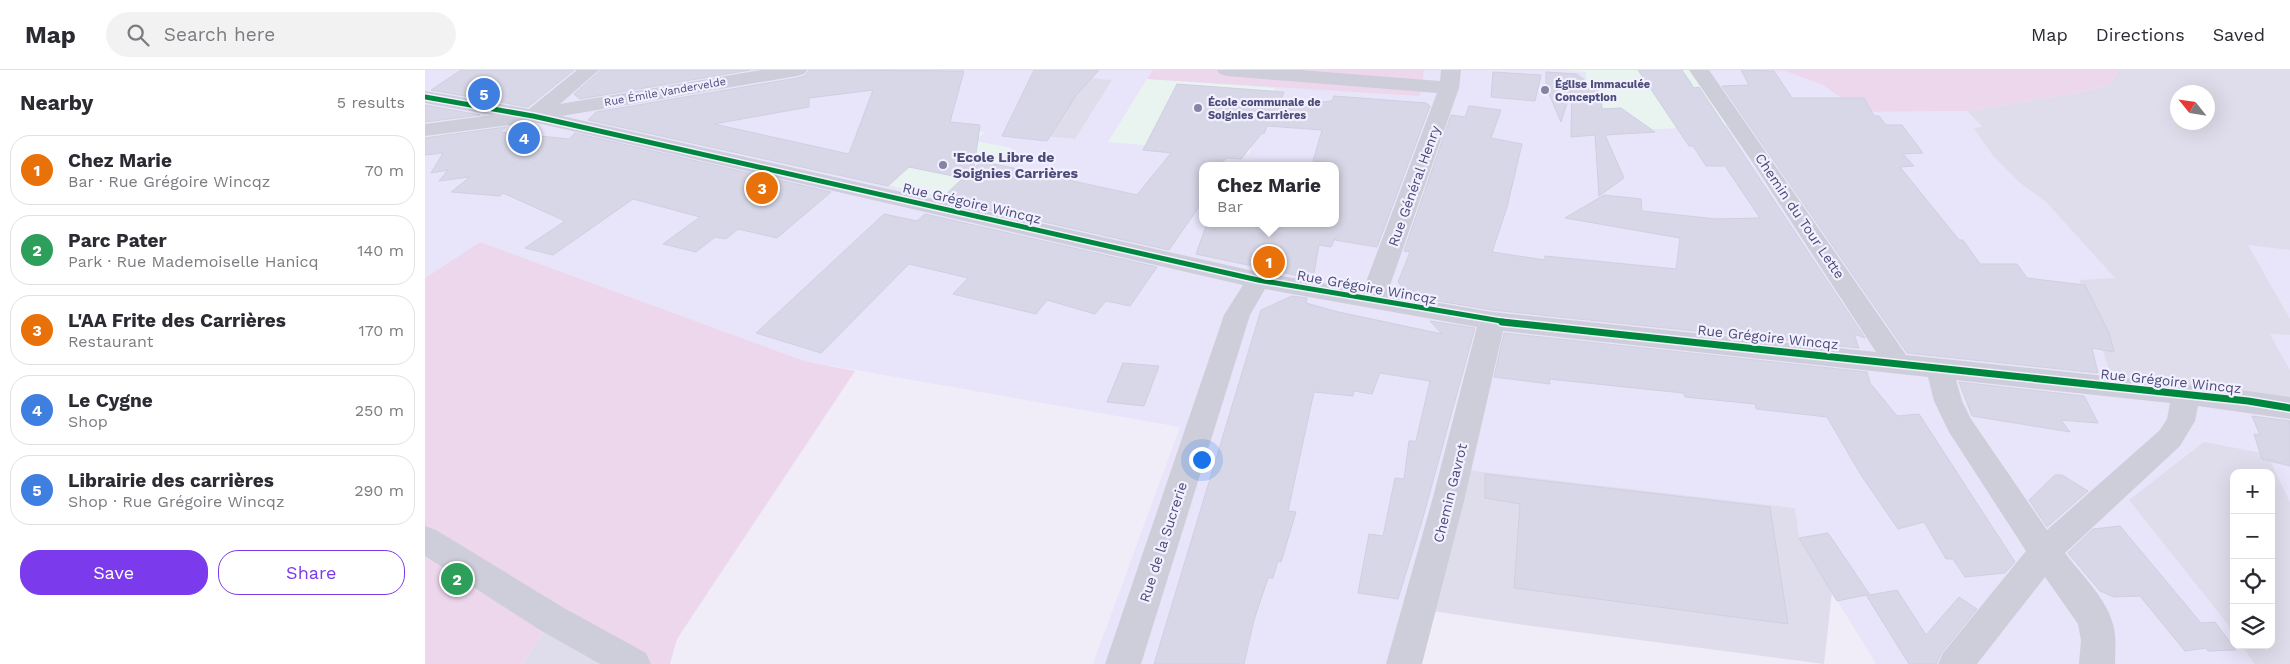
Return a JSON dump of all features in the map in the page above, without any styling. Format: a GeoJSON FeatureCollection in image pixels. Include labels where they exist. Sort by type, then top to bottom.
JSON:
{"type":"FeatureCollection","features":[{"type":"Feature","properties":{"kind":"street"},"geometry":{"type":"LineString","coordinates":[[533,116],[589,70]]}},
{"type":"Feature","properties":{"kind":"street","name":"Rue Émile Vandervelde"},"geometry":{"type":"LineString","coordinates":[[425,130],[533,116],[603,102],[797,70]]}},
{"type":"Feature","properties":{"kind":"street"},"geometry":{"type":"LineString","coordinates":[[1227,70],[1450,79]]}},
{"type":"Feature","properties":{"kind":"street","name":"Chemin du Tour Lette"},"geometry":{"type":"LineString","coordinates":[[1699,70],[1765,163],[1899,364]]}},
{"type":"Feature","properties":{"kind":"street","name":"Rue Général Henry"},"geometry":{"type":"LineString","coordinates":[[1372,301],[1450,79]]}},
{"type":"Feature","properties":{"kind":"street","name":"Rue Grégoire Wincqz"},"geometry":{"type":"LineString","coordinates":[[425,97],[533,116],[1258,280],[1372,301],[1492,321],[2248,401],[2290,408]]}},
{"type":"Feature","properties":{"kind":"street","name":"Rue de la Sucrerie"},"geometry":{"type":"LineString","coordinates":[[1123,664],[1237,315],[1258,280]]}},
{"type":"Feature","properties":{"kind":"street","name":"Chemin Gavrot"},"geometry":{"type":"LineString","coordinates":[[1404,664],[1449,497],[1492,321]]}},
{"type":"Feature","properties":{"kind":"street"},"geometry":{"type":"LineString","coordinates":[[1939,368],[1948,401],[1959,424],[2030,532],[2083,601],[2095,621],[2098,640],[2097,664]]}},
{"type":"Feature","properties":{"kind":"street"},"geometry":{"type":"LineString","coordinates":[[1956,664],[2046,551],[2170,438],[2181,421],[2187,395]]}},
{"type":"Feature","properties":{"kind":"street"},"geometry":{"type":"LineString","coordinates":[[425,538],[552,619],[633,664]]}},
{"type":"Feature","properties":{"kind":"shaded area"},"geometry":{"type":"Polygon","coordinates":[[[425,70],[1760,70],[1785,71],[1823,85],[1861,112],[1967,111],[1982,128],[1975,128],[2020,183],[2046,202],[2116,279],[2079,280],[2115,388],[2290,408],[2290,502],[2267,454],[2129,500],[2228,623],[2230,626],[2230,649],[2245,649],[2254,664],[1876,664],[1799,538],[1795,508],[1466,471],[1420,664],[1093,664],[1180,427],[804,361],[480,242],[425,278],[425,70]]]}},
{"type":"Feature","properties":{"kind":"shaded area"},"geometry":{"type":"Polygon","coordinates":[[[1153,70],[1424,70],[1420,96],[1147,79],[1153,70]]]}},
{"type":"Feature","properties":{"kind":"shaded area"},"geometry":{"type":"Polygon","coordinates":[[[1565,70],[1690,70],[1728,125],[1592,133],[1594,104],[1601,89],[1586,82],[1586,72],[1565,70]]]}},
{"type":"Feature","properties":{"kind":"shaded area"},"geometry":{"type":"Polygon","coordinates":[[[1760,70],[2118,70],[2109,85],[2075,93],[1967,111],[1861,112],[1823,85],[1785,71],[1760,70]]]}},
{"type":"Feature","properties":{"kind":"shaded area"},"geometry":{"type":"Polygon","coordinates":[[[2118,70],[2290,70],[2290,250],[2248,245],[2290,319],[2290,335],[2270,334],[2290,370],[2290,408],[2115,388],[2079,280],[2115,278],[2046,202],[2020,183],[1994,157],[1974,128],[1982,127],[1967,111],[2075,93],[2109,85],[2118,70]]]}},
{"type":"Feature","properties":{"kind":"shaded area"},"geometry":{"type":"Polygon","coordinates":[[[1074,77],[1112,80],[1075,139],[1035,135],[1074,77]]]}},
{"type":"Feature","properties":{"kind":"shaded area","name":"École communale de Soignies Carrières"},"geometry":{"type":"Polygon","coordinates":[[[1147,79],[1275,88],[1249,154],[1108,142],[1147,79]]]}},
{"type":"Feature","properties":{"kind":"shaded area","name":"'Ecole Libre de Soignies Carrières"},"geometry":{"type":"Polygon","coordinates":[[[936,126],[985,132],[975,141],[1012,148],[959,201],[873,182],[936,126]]]}},
{"type":"Feature","properties":{"kind":"shaded area"},"geometry":{"type":"Polygon","coordinates":[[[480,242],[804,361],[855,371],[677,639],[670,664],[633,664],[552,619],[522,664],[425,664],[425,278],[480,242]]]}},
{"type":"Feature","properties":{"kind":"shaded area"},"geometry":{"type":"Polygon","coordinates":[[[2247,244],[2290,250],[2290,319],[2247,244]]]}},
{"type":"Feature","properties":{"kind":"shaded area"},"geometry":{"type":"Polygon","coordinates":[[[2270,334],[2290,335],[2290,370],[2270,334]]]}},
{"type":"Feature","properties":{"kind":"shaded area"},"geometry":{"type":"Polygon","coordinates":[[[2204,442],[2267,454],[2274,469],[2230,469],[2230,627],[2129,500],[2204,442]]]}},
{"type":"Feature","properties":{"kind":"shaded area"},"geometry":{"type":"Polygon","coordinates":[[[1466,470],[1795,508],[1799,538],[1832,592],[1824,664],[1524,625],[1433,611],[1466,470]]]}},
{"type":"Feature","properties":{"kind":"shaded area"},"geometry":{"type":"Polygon","coordinates":[[[2275,471],[2290,502],[2290,664],[2254,664],[2245,649],[2275,649],[2275,471]]]}},
{"type":"Feature","properties":{"kind":"shaded area"},"geometry":{"type":"Polygon","coordinates":[[[552,619],[633,664],[522,664],[552,619]]]}},
{"type":"Feature","properties":{"kind":"building"},"geometry":{"type":"Polygon","coordinates":[[[461,70],[574,70],[528,107],[431,90],[461,70]]]}},
{"type":"Feature","properties":{"kind":"building"},"geometry":{"type":"Polygon","coordinates":[[[601,70],[750,70],[580,99],[574,94],[601,70]]]}},
{"type":"Feature","properties":{"kind":"building"},"geometry":{"type":"Polygon","coordinates":[[[809,70],[964,71],[950,122],[980,125],[974,168],[981,161],[1137,195],[1171,153],[1143,150],[1177,84],[1284,92],[1279,106],[1332,101],[1334,96],[1426,103],[1430,106],[1377,247],[1335,240],[1335,238],[1331,247],[1319,245],[1313,279],[1196,254],[1206,227],[1339,227],[1339,162],[1313,161],[1322,130],[1267,126],[1264,134],[1262,133],[1241,159],[1226,158],[1223,162],[1199,162],[1199,207],[1169,250],[941,199],[963,178],[909,167],[888,186],[588,120],[596,112],[805,76],[809,70]],[[873,90],[809,98],[809,107],[714,124],[849,154],[873,90]]]}},
{"type":"Feature","properties":{"kind":"building"},"geometry":{"type":"Polygon","coordinates":[[[1034,70],[1099,70],[1077,94],[1047,141],[1002,136],[1034,70]]]}},
{"type":"Feature","properties":{"kind":"building"},"geometry":{"type":"Polygon","coordinates":[[[1638,70],[1682,70],[1694,88],[1699,87],[1865,338],[1854,334],[1859,348],[1492,310],[1409,296],[1398,282],[1410,252],[1404,251],[1451,115],[1465,117],[1469,106],[1501,110],[1491,138],[1522,144],[1507,207],[1492,252],[1545,260],[1545,256],[1676,269],[1680,238],[1565,218],[1604,195],[1641,199],[1642,211],[1716,219],[1760,218],[1725,166],[1706,166],[1693,146],[1689,146],[1638,70]]]}},
{"type":"Feature","properties":{"kind":"building"},"geometry":{"type":"Polygon","coordinates":[[[1741,70],[1774,71],[1792,98],[1864,98],[1874,116],[1879,116],[1886,125],[1902,125],[1923,153],[1903,154],[1914,166],[1900,167],[1959,240],[1963,240],[1980,264],[2017,264],[2027,278],[2085,285],[2109,333],[2114,352],[2092,348],[2098,373],[1907,353],[1722,86],[1749,85],[1741,70]]]}},
{"type":"Feature","properties":{"kind":"building"},"geometry":{"type":"Polygon","coordinates":[[[1493,72],[1541,75],[1535,101],[1491,97],[1493,72]]]}},
{"type":"Feature","properties":{"kind":"building"},"geometry":{"type":"Polygon","coordinates":[[[1546,72],[1577,74],[1597,90],[1597,94],[1601,96],[1602,109],[1621,108],[1655,132],[1605,135],[1624,178],[1599,196],[1595,135],[1571,137],[1572,87],[1561,122],[1546,87],[1546,72]]]}},
{"type":"Feature","properties":{"kind":"building"},"geometry":{"type":"Polygon","coordinates":[[[425,105],[480,115],[425,122],[425,105]]]}},
{"type":"Feature","properties":{"kind":"building"},"geometry":{"type":"Polygon","coordinates":[[[506,127],[500,132],[569,139],[575,133],[831,192],[777,238],[738,229],[726,239],[715,237],[696,252],[663,244],[700,217],[633,199],[553,255],[525,248],[565,221],[503,193],[500,196],[451,192],[470,177],[439,181],[448,170],[431,173],[443,153],[425,155],[425,138],[506,127]]]}},
{"type":"Feature","properties":{"kind":"building"},"geometry":{"type":"Polygon","coordinates":[[[884,214],[917,221],[925,214],[1157,267],[1130,306],[1106,301],[1095,314],[1047,300],[1036,314],[953,294],[968,278],[909,264],[821,353],[756,333],[884,214]]]}},
{"type":"Feature","properties":{"kind":"building"},"geometry":{"type":"Polygon","coordinates":[[[1292,296],[1307,298],[1306,303],[1334,311],[1442,334],[1430,321],[1475,328],[1422,521],[1398,599],[1358,593],[1369,534],[1383,536],[1395,478],[1404,479],[1409,441],[1416,441],[1430,381],[1380,373],[1372,394],[1354,391],[1353,396],[1314,392],[1288,511],[1296,512],[1281,562],[1278,561],[1273,578],[1268,578],[1254,620],[1244,664],[1154,664],[1261,310],[1292,296]]]}},
{"type":"Feature","properties":{"kind":"building"},"geometry":{"type":"Polygon","coordinates":[[[1504,333],[1867,372],[1870,383],[1897,416],[1919,414],[2015,562],[2005,573],[1965,577],[1953,559],[1946,559],[1924,522],[1898,529],[1861,475],[1827,417],[1756,409],[1755,404],[1685,397],[1683,393],[1549,379],[1550,384],[1494,377],[1504,333]]]}},
{"type":"Feature","properties":{"kind":"building"},"geometry":{"type":"Polygon","coordinates":[[[1123,363],[1159,366],[1144,406],[1107,402],[1123,363]]]}},
{"type":"Feature","properties":{"kind":"building"},"geometry":{"type":"Polygon","coordinates":[[[1959,382],[2084,396],[2098,423],[2061,420],[2070,432],[1972,416],[1959,382]]]}},
{"type":"Feature","properties":{"kind":"building"},"geometry":{"type":"Polygon","coordinates":[[[2252,416],[2290,421],[2290,466],[2262,459],[2254,434],[2260,435],[2252,416]]]}},
{"type":"Feature","properties":{"kind":"building"},"geometry":{"type":"Polygon","coordinates":[[[1485,474],[1770,507],[1788,624],[1514,588],[1520,504],[1485,498],[1485,474]]]}},
{"type":"Feature","properties":{"kind":"building"},"geometry":{"type":"Polygon","coordinates":[[[2055,475],[2062,475],[2088,491],[2047,527],[2029,500],[2055,475]]]}},
{"type":"Feature","properties":{"kind":"building"},"geometry":{"type":"Polygon","coordinates":[[[2120,526],[2201,623],[2215,622],[2230,642],[2230,649],[2236,650],[2208,651],[2206,648],[2185,651],[2140,596],[2114,597],[2100,591],[2068,553],[2093,529],[2120,526]]]}},
{"type":"Feature","properties":{"kind":"building"},"geometry":{"type":"Polygon","coordinates":[[[1828,533],[1870,595],[1897,590],[1926,635],[1959,597],[1977,609],[1942,652],[1936,664],[1909,664],[1866,595],[1837,601],[1799,538],[1828,533]]]}},
{"type":"Feature","properties":{"kind":"cycle path"},"geometry":{"type":"LineString","coordinates":[[425,97],[533,116],[1258,280],[1492,321],[2248,401],[2290,408]]}},
{"type":"Feature","properties":{"kind":"place","name":"Église Immaculée Conception"},"geometry":{"type":"Point","coordinates":[1545,90]}},
{"type":"Feature","properties":{"kind":"place","name":"Librairie des carrières"},"geometry":{"type":"Point","coordinates":[484,94]}},
{"type":"Feature","properties":{"kind":"place","name":"École communale de Soignies Carrières"},"geometry":{"type":"Point","coordinates":[1198,108]}},
{"type":"Feature","properties":{"kind":"place","name":"Le Cygne"},"geometry":{"type":"Point","coordinates":[524,138]}},
{"type":"Feature","properties":{"kind":"place","name":"'Ecole Libre de Soignies Carrières"},"geometry":{"type":"Point","coordinates":[943,165]}},
{"type":"Feature","properties":{"kind":"place","name":"L'AA Frite des Carrières"},"geometry":{"type":"Point","coordinates":[762,188]}},
{"type":"Feature","properties":{"kind":"place","name":"Chez Marie"},"geometry":{"type":"Point","coordinates":[1269,262]}},
{"type":"Feature","properties":{"kind":"place","name":"Parc Pater"},"geometry":{"type":"Point","coordinates":[457,579]}}]}
